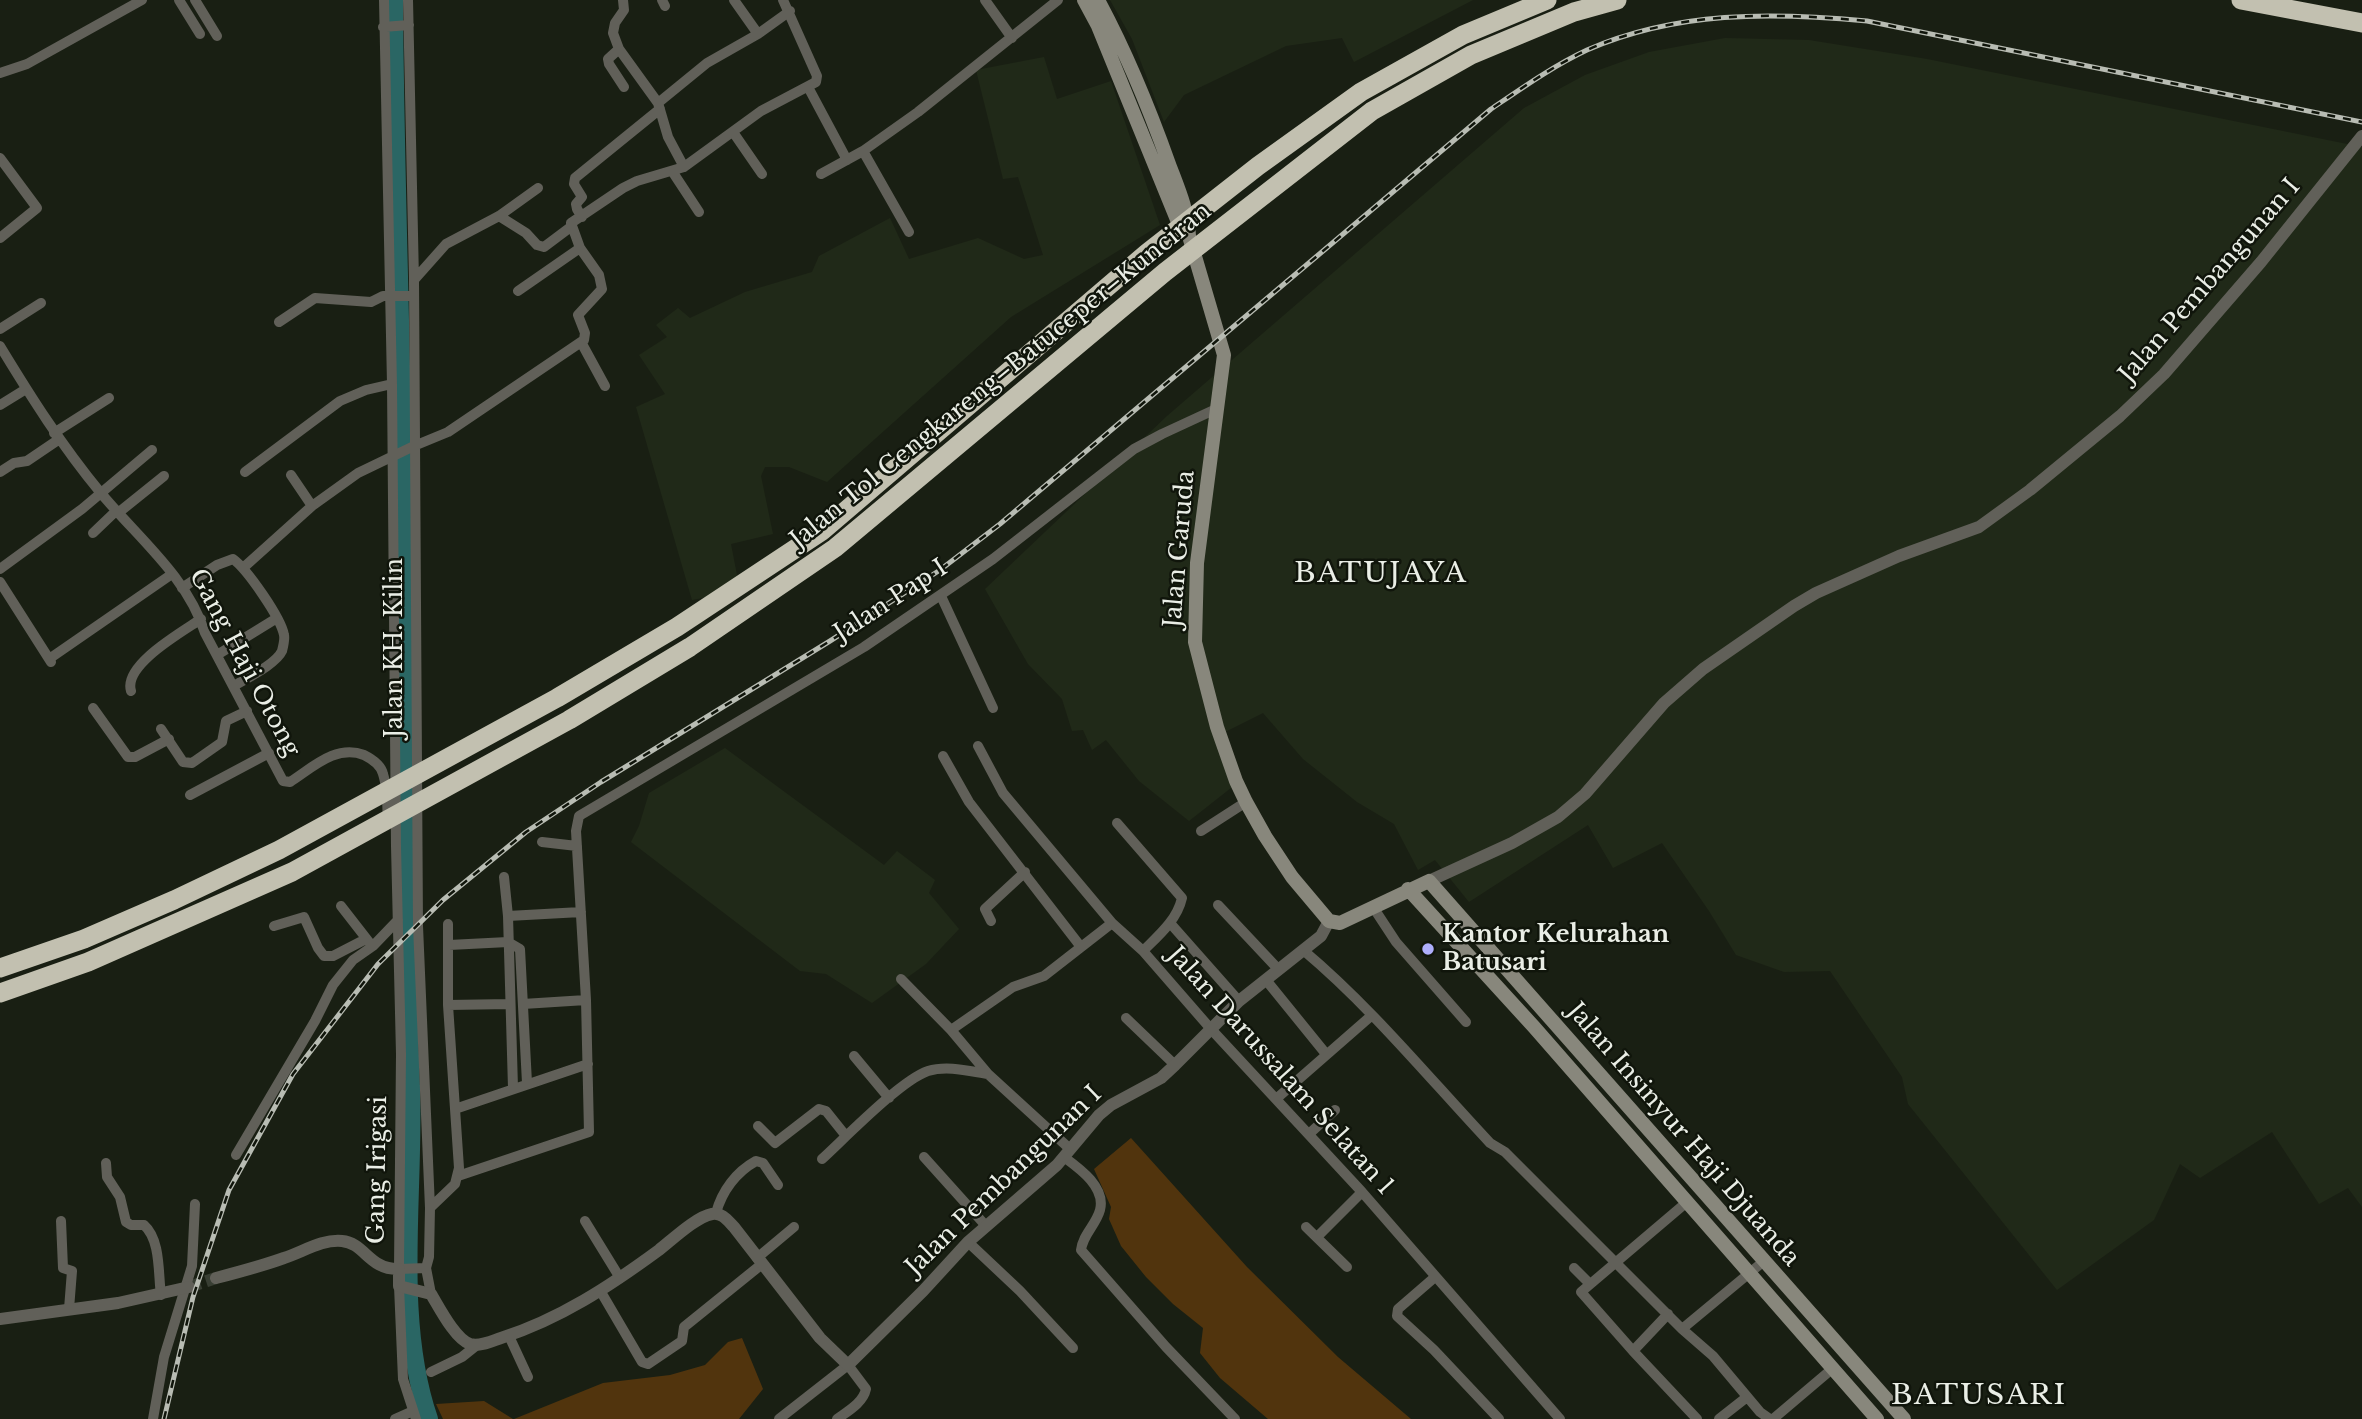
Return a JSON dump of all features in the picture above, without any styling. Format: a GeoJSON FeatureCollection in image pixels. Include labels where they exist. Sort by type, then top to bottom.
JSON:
{"type":"FeatureCollection","features":[{"type":"Feature","properties":{"kind":"highway","name":"Jalan Tol Cengkareng–Batuceper–Kunciran"},"geometry":{"type":"LineString","coordinates":[[0,968],[84,939],[279,850],[557,698],[677,627],[822,531],[1147,253],[1221,193],[1361,92],[1463,35],[1547,0]]}},
{"type":"Feature","properties":{"kind":"highway","name":"Jalan Tol Cengkareng–Batuceper–Kunciran"},"geometry":{"type":"LineString","coordinates":[[0,993],[88,962],[292,872],[569,720],[690,647],[835,548],[1164,272],[1371,111],[1460,61],[1574,12],[1617,0]]}},
{"type":"Feature","properties":{"kind":"highway"},"geometry":{"type":"LineString","coordinates":[[2241,0],[2362,23]]}},
{"type":"Feature","properties":{"kind":"main road","name":"Jalan Garuda"},"geometry":{"type":"LineString","coordinates":[[1084,0],[1104,24]]}},
{"type":"Feature","properties":{"kind":"main road","name":"Jalan Garuda"},"geometry":{"type":"LineString","coordinates":[[1098,0],[1104,24],[1150,134],[1178,222],[1189,236],[1224,355],[1197,564],[1195,642],[1217,727],[1246,802],[1292,877],[1329,920]]}},
{"type":"Feature","properties":{"kind":"main road","name":"Jalan Pembangunan I"},"geometry":{"type":"LineString","coordinates":[[1329,920],[1340,923],[1429,881]]}},
{"type":"Feature","properties":{"kind":"main road","name":"Jalan Insinyur Haji Djuanda"},"geometry":{"type":"LineString","coordinates":[[1429,881],[1904,1419]]}},
{"type":"Feature","properties":{"kind":"main road","name":"Jalan Insinyur Haji Djuanda"},"geometry":{"type":"LineString","coordinates":[[1408,890],[1534,1027],[1877,1419]]}},
{"type":"Feature","properties":{"kind":"street"},"geometry":{"type":"LineString","coordinates":[[0,73],[27,64],[142,0]]}},
{"type":"Feature","properties":{"kind":"street"},"geometry":{"type":"LineString","coordinates":[[179,0],[200,34]]}},
{"type":"Feature","properties":{"kind":"street"},"geometry":{"type":"LineString","coordinates":[[195,0],[217,36]]}},
{"type":"Feature","properties":{"kind":"street","name":"Jalan KH. Kilin"},"geometry":{"type":"LineString","coordinates":[[384,0],[410,447],[418,926],[430,1208],[429,1257],[421,1268],[431,1294]]}},
{"type":"Feature","properties":{"kind":"street","name":"Jalan KH. Kilin"},"geometry":{"type":"LineString","coordinates":[[398,919],[392,384],[402,296],[414,280],[406,25],[408,0]]}},
{"type":"Feature","properties":{"kind":"street"},"geometry":{"type":"LineString","coordinates":[[624,0],[624,10],[615,23],[613,33],[620,49],[659,106],[668,137],[684,167]]}},
{"type":"Feature","properties":{"kind":"street"},"geometry":{"type":"LineString","coordinates":[[734,0],[758,34]]}},
{"type":"Feature","properties":{"kind":"street"},"geometry":{"type":"LineString","coordinates":[[499,216],[526,233],[537,245],[544,247],[572,226],[571,223],[623,188],[684,167],[761,111],[816,82],[817,76],[783,0]]}},
{"type":"Feature","properties":{"kind":"street"},"geometry":{"type":"LineString","coordinates":[[985,0],[1012,38]]}},
{"type":"Feature","properties":{"kind":"street"},"geometry":{"type":"LineString","coordinates":[[821,174],[863,151],[918,112],[1058,0]]}},
{"type":"Feature","properties":{"kind":"street"},"geometry":{"type":"LineString","coordinates":[[582,217],[576,204],[582,197],[574,184],[575,178],[707,63],[758,34],[790,11]]}},
{"type":"Feature","properties":{"kind":"street"},"geometry":{"type":"LineString","coordinates":[[386,27],[406,25]]}},
{"type":"Feature","properties":{"kind":"street"},"geometry":{"type":"LineString","coordinates":[[620,49],[608,59],[624,87]]}},
{"type":"Feature","properties":{"kind":"street"},"geometry":{"type":"LineString","coordinates":[[808,87],[847,160]]}},
{"type":"Feature","properties":{"kind":"street"},"geometry":{"type":"LineString","coordinates":[[733,132],[762,174]]}},
{"type":"Feature","properties":{"kind":"street","name":"Jalan Pembangunan I"},"geometry":{"type":"LineString","coordinates":[[1429,881],[1512,843],[1558,817],[1585,794],[1664,703],[1703,669],[1794,606],[1816,593],[1899,556],[1979,527],[2030,490],[2120,416],[2164,374],[2261,262],[2362,136]]}},
{"type":"Feature","properties":{"kind":"street"},"geometry":{"type":"LineString","coordinates":[[863,151],[909,232]]}},
{"type":"Feature","properties":{"kind":"street"},"geometry":{"type":"LineString","coordinates":[[0,158],[37,208],[0,238]]}},
{"type":"Feature","properties":{"kind":"street"},"geometry":{"type":"LineString","coordinates":[[672,171],[699,212]]}},
{"type":"Feature","properties":{"kind":"street"},"geometry":{"type":"LineString","coordinates":[[414,280],[446,244],[499,216],[538,188]]}},
{"type":"Feature","properties":{"kind":"street"},"geometry":{"type":"LineString","coordinates":[[243,568],[312,506],[358,473],[410,447],[448,432],[581,342],[585,333],[578,315],[602,289],[599,275],[580,248],[572,226]]}},
{"type":"Feature","properties":{"kind":"street"},"geometry":{"type":"LineString","coordinates":[[519,291],[580,248]]}},
{"type":"Feature","properties":{"kind":"street"},"geometry":{"type":"LineString","coordinates":[[279,322],[315,298],[371,302],[383,296],[402,296]]}},
{"type":"Feature","properties":{"kind":"street"},"geometry":{"type":"LineString","coordinates":[[0,329],[40,303]]}},
{"type":"Feature","properties":{"kind":"street"},"geometry":{"type":"LineString","coordinates":[[581,342],[605,386]]}},
{"type":"Feature","properties":{"kind":"street","name":"Gang Haji Otong"},"geometry":{"type":"LineString","coordinates":[[0,346],[56,436],[101,494],[182,588],[201,619],[205,633],[283,781],[287,783],[330,755],[357,753],[371,758],[383,774],[390,839],[396,846]]}},
{"type":"Feature","properties":{"kind":"street"},"geometry":{"type":"LineString","coordinates":[[245,472],[340,401],[366,390],[392,384]]}},
{"type":"Feature","properties":{"kind":"street"},"geometry":{"type":"LineString","coordinates":[[0,405],[26,389]]}},
{"type":"Feature","properties":{"kind":"street"},"geometry":{"type":"LineString","coordinates":[[0,472],[14,463],[27,461],[56,436],[109,398]]}},
{"type":"Feature","properties":{"kind":"street","name":"Jalan Pap I"},"geometry":{"type":"LineString","coordinates":[[577,846],[579,816],[864,646],[941,596],[1134,449],[1162,433],[1216,409]]}},
{"type":"Feature","properties":{"kind":"street"},"geometry":{"type":"LineString","coordinates":[[0,569],[101,494],[152,450]]}},
{"type":"Feature","properties":{"kind":"street"},"geometry":{"type":"LineString","coordinates":[[290,475],[312,506]]}},
{"type":"Feature","properties":{"kind":"street"},"geometry":{"type":"LineString","coordinates":[[93,533],[164,476]]}},
{"type":"Feature","properties":{"kind":"street"},"geometry":{"type":"LineString","coordinates":[[182,588],[225,561],[233,559],[243,568],[276,618],[285,637],[281,652],[276,659],[234,687]]}},
{"type":"Feature","properties":{"kind":"street"},"geometry":{"type":"LineString","coordinates":[[0,582],[50,661],[172,574]]}},
{"type":"Feature","properties":{"kind":"street"},"geometry":{"type":"LineString","coordinates":[[941,596],[993,708]]}},
{"type":"Feature","properties":{"kind":"street"},"geometry":{"type":"LineString","coordinates":[[217,655],[276,618]]}},
{"type":"Feature","properties":{"kind":"street"},"geometry":{"type":"LineString","coordinates":[[131,691],[130,682],[143,660],[201,619]]}},
{"type":"Feature","properties":{"kind":"street"},"geometry":{"type":"LineString","coordinates":[[93,708],[128,757],[135,757],[169,739]]}},
{"type":"Feature","properties":{"kind":"street"},"geometry":{"type":"LineString","coordinates":[[161,729],[183,762],[192,762],[221,744],[226,721],[247,711]]}},
{"type":"Feature","properties":{"kind":"street","name":"Jalan Darussalam Selatan 1"},"geometry":{"type":"LineString","coordinates":[[978,746],[1003,793],[1112,923],[1143,951],[1210,1028],[1310,1134],[1560,1419]]}},
{"type":"Feature","properties":{"kind":"street"},"geometry":{"type":"LineString","coordinates":[[190,795],[270,753]]}},
{"type":"Feature","properties":{"kind":"street"},"geometry":{"type":"LineString","coordinates":[[943,756],[969,802],[1081,947]]}},
{"type":"Feature","properties":{"kind":"street"},"geometry":{"type":"LineString","coordinates":[[1201,831],[1246,802]]}},
{"type":"Feature","properties":{"kind":"street"},"geometry":{"type":"LineString","coordinates":[[1117,823],[1182,898],[1180,909],[1170,923],[1143,951]]}},
{"type":"Feature","properties":{"kind":"street"},"geometry":{"type":"LineString","coordinates":[[458,1176],[589,1132],[586,1000],[577,846],[542,842]]}},
{"type":"Feature","properties":{"kind":"street"},"geometry":{"type":"LineString","coordinates":[[991,921],[985,909],[1025,872]]}},
{"type":"Feature","properties":{"kind":"street"},"geometry":{"type":"LineString","coordinates":[[504,877],[508,916],[513,1088]]}},
{"type":"Feature","properties":{"kind":"street"},"geometry":{"type":"LineString","coordinates":[[1218,905],[1279,970]]}},
{"type":"Feature","properties":{"kind":"street"},"geometry":{"type":"LineString","coordinates":[[341,906],[370,942]]}},
{"type":"Feature","properties":{"kind":"street"},"geometry":{"type":"LineString","coordinates":[[1373,907],[1396,942],[1466,1022]]}},
{"type":"Feature","properties":{"kind":"street"},"geometry":{"type":"LineString","coordinates":[[508,916],[581,912]]}},
{"type":"Feature","properties":{"kind":"street"},"geometry":{"type":"LineString","coordinates":[[274,926],[304,917],[324,956],[333,956],[370,942]]}},
{"type":"Feature","properties":{"kind":"street"},"geometry":{"type":"LineString","coordinates":[[236,1155],[315,1021],[333,985],[370,942],[398,919]]}},
{"type":"Feature","properties":{"kind":"street","name":"Gang Irigasi"},"geometry":{"type":"LineString","coordinates":[[398,919],[403,1379],[415,1415]]}},
{"type":"Feature","properties":{"kind":"street","name":"Jalan Pembangunan I"},"geometry":{"type":"LineString","coordinates":[[848,1365],[968,1242],[1042,1178],[1099,1115],[1111,1105],[1161,1077],[1239,1001],[1321,936],[1329,920]]}},
{"type":"Feature","properties":{"kind":"street"},"geometry":{"type":"LineString","coordinates":[[951,1030],[1013,986],[1044,976],[1112,923]]}},
{"type":"Feature","properties":{"kind":"street"},"geometry":{"type":"LineString","coordinates":[[1170,923],[1239,1001]]}},
{"type":"Feature","properties":{"kind":"street"},"geometry":{"type":"LineString","coordinates":[[430,1208],[455,1184],[459,1161],[448,1005],[448,924]]}},
{"type":"Feature","properties":{"kind":"street"},"geometry":{"type":"LineString","coordinates":[[449,945],[508,942],[520,949],[527,1083]]}},
{"type":"Feature","properties":{"kind":"street"},"geometry":{"type":"LineString","coordinates":[[1303,950],[1371,1016],[1490,1143],[1506,1152],[1614,1262],[1713,1356],[1760,1412],[1772,1419],[1832,1369]]}},
{"type":"Feature","properties":{"kind":"street"},"geometry":{"type":"LineString","coordinates":[[901,979],[951,1030],[988,1074],[1085,1173],[1100,1195],[1100,1209],[1082,1241],[1081,1250],[1166,1347],[1235,1419]]}},
{"type":"Feature","properties":{"kind":"street"},"geometry":{"type":"LineString","coordinates":[[1266,980],[1326,1054]]}},
{"type":"Feature","properties":{"kind":"street"},"geometry":{"type":"LineString","coordinates":[[523,1004],[586,1000]]}},
{"type":"Feature","properties":{"kind":"street"},"geometry":{"type":"LineString","coordinates":[[448,1005],[510,1004]]}},
{"type":"Feature","properties":{"kind":"street"},"geometry":{"type":"LineString","coordinates":[[1276,1098],[1371,1016]]}},
{"type":"Feature","properties":{"kind":"street"},"geometry":{"type":"LineString","coordinates":[[1126,1018],[1175,1065]]}},
{"type":"Feature","properties":{"kind":"street"},"geometry":{"type":"LineString","coordinates":[[854,1056],[889,1098]]}},
{"type":"Feature","properties":{"kind":"street"},"geometry":{"type":"LineString","coordinates":[[455,1109],[587,1064]]}},
{"type":"Feature","properties":{"kind":"street"},"geometry":{"type":"LineString","coordinates":[[822,1159],[889,1098],[927,1072],[943,1069],[988,1074]]}},
{"type":"Feature","properties":{"kind":"street"},"geometry":{"type":"LineString","coordinates":[[758,1126],[775,1143],[819,1109],[826,1111],[846,1136]]}},
{"type":"Feature","properties":{"kind":"street"},"geometry":{"type":"LineString","coordinates":[[1310,1134],[1335,1111]]}},
{"type":"Feature","properties":{"kind":"street"},"geometry":{"type":"LineString","coordinates":[[924,1157],[986,1226]]}},
{"type":"Feature","properties":{"kind":"street"},"geometry":{"type":"LineString","coordinates":[[716,1213],[719,1200],[730,1183],[756,1161],[763,1163],[778,1185]]}},
{"type":"Feature","properties":{"kind":"street"},"geometry":{"type":"LineString","coordinates":[[106,1163],[107,1177],[120,1197],[126,1222],[131,1225],[144,1225],[151,1232],[161,1295]]}},
{"type":"Feature","properties":{"kind":"street"},"geometry":{"type":"LineString","coordinates":[[1317,1237],[1362,1192]]}},
{"type":"Feature","properties":{"kind":"street"},"geometry":{"type":"LineString","coordinates":[[1687,1202],[1581,1290],[1583,1296],[1695,1418]]}},
{"type":"Feature","properties":{"kind":"street"},"geometry":{"type":"LineString","coordinates":[[153,1419],[164,1357],[188,1287],[194,1244],[195,1204]]}},
{"type":"Feature","properties":{"kind":"street"},"geometry":{"type":"LineString","coordinates":[[431,1373],[477,1345],[509,1336],[601,1292],[688,1227],[716,1213],[722,1215],[734,1227],[820,1338],[848,1365],[866,1390],[854,1407],[837,1419]]}},
{"type":"Feature","properties":{"kind":"street"},"geometry":{"type":"LineString","coordinates":[[61,1221],[62,1268],[72,1272],[69,1309]]}},
{"type":"Feature","properties":{"kind":"street"},"geometry":{"type":"LineString","coordinates":[[585,1221],[620,1278]]}},
{"type":"Feature","properties":{"kind":"street"},"geometry":{"type":"LineString","coordinates":[[601,1292],[642,1362],[648,1364],[682,1341],[684,1328],[794,1227]]}},
{"type":"Feature","properties":{"kind":"street"},"geometry":{"type":"LineString","coordinates":[[1306,1227],[1347,1267]]}},
{"type":"Feature","properties":{"kind":"street"},"geometry":{"type":"LineString","coordinates":[[216,1279],[286,1258],[330,1241],[352,1244],[383,1268],[421,1268]]}},
{"type":"Feature","properties":{"kind":"street"},"geometry":{"type":"LineString","coordinates":[[968,1242],[1020,1291],[1073,1348]]}},
{"type":"Feature","properties":{"kind":"street"},"geometry":{"type":"LineString","coordinates":[[1682,1329],[1764,1261]]}},
{"type":"Feature","properties":{"kind":"street"},"geometry":{"type":"LineString","coordinates":[[1574,1268],[1589,1283]]}},
{"type":"Feature","properties":{"kind":"street"},"geometry":{"type":"LineString","coordinates":[[1435,1277],[1398,1309],[1397,1316],[1434,1350],[1499,1419]]}},
{"type":"Feature","properties":{"kind":"street"},"geometry":{"type":"LineString","coordinates":[[400,1286],[431,1294],[458,1336],[477,1345]]}},
{"type":"Feature","properties":{"kind":"street"},"geometry":{"type":"LineString","coordinates":[[0,1319],[118,1303],[188,1287]]}},
{"type":"Feature","properties":{"kind":"street"},"geometry":{"type":"LineString","coordinates":[[1633,1351],[1668,1314]]}},
{"type":"Feature","properties":{"kind":"street"},"geometry":{"type":"LineString","coordinates":[[509,1336],[528,1377]]}},
{"type":"Feature","properties":{"kind":"street"},"geometry":{"type":"LineString","coordinates":[[779,1419],[848,1365]]}},
{"type":"Feature","properties":{"kind":"street"},"geometry":{"type":"LineString","coordinates":[[1719,1419],[1747,1397]]}},
{"type":"Feature","properties":{"kind":"street"},"geometry":{"type":"LineString","coordinates":[[395,1419],[415,1415]]}},
{"type":"Feature","properties":{"kind":"shaded area"},"geometry":{"type":"Polygon","coordinates":[[[1110,0],[1473,0],[1354,62],[1342,38],[1286,46],[1184,95],[1164,122],[1132,39],[1110,0]]]}},
{"type":"Feature","properties":{"kind":"shaded area"},"geometry":{"type":"Polygon","coordinates":[[[1725,38],[1809,40],[1927,59],[2362,147],[2362,1207],[2348,1188],[2319,1204],[2272,1132],[2200,1178],[2180,1164],[2154,1220],[2057,1290],[1908,1104],[1902,1077],[1830,971],[1784,972],[1736,955],[1662,843],[1613,868],[1588,825],[1469,902],[1435,860],[1418,870],[1394,824],[1357,802],[1303,759],[1263,713],[1223,733],[1236,784],[1189,821],[1139,781],[1106,740],[1092,750],[1083,730],[1072,731],[1062,699],[1028,664],[985,589],[1167,416],[1524,108],[1585,75],[1649,52],[1725,38]]]}},
{"type":"Feature","properties":{"kind":"shaded area"},"geometry":{"type":"Polygon","coordinates":[[[1044,57],[1057,99],[1111,81],[1160,225],[1011,317],[827,482],[789,467],[765,467],[761,476],[773,534],[731,544],[740,591],[692,600],[636,407],[665,394],[639,355],[667,337],[656,325],[678,308],[690,318],[745,292],[812,272],[819,256],[890,218],[909,259],[978,238],[1024,259],[1043,255],[1018,177],[1003,179],[976,70],[1044,57]]]}},
{"type":"Feature","properties":{"kind":"shaded area"},"geometry":{"type":"Polygon","coordinates":[[[725,748],[884,865],[897,851],[935,880],[929,893],[959,929],[926,964],[872,1003],[826,974],[800,971],[631,842],[649,793],[725,748]]]}},
{"type":"Feature","properties":{"kind":"shaded area"},"geometry":{"type":"Polygon","coordinates":[[[1131,1138],[1247,1267],[1338,1357],[1411,1419],[1268,1419],[1220,1378],[1200,1353],[1203,1328],[1173,1304],[1146,1277],[1121,1246],[1109,1219],[1111,1207],[1094,1169],[1131,1138]]]}},
{"type":"Feature","properties":{"kind":"shaded area"},"geometry":{"type":"Polygon","coordinates":[[[742,1338],[763,1389],[739,1419],[514,1419],[603,1383],[670,1375],[705,1365],[728,1342],[742,1338]]]}},
{"type":"Feature","properties":{"kind":"shaded area"},"geometry":{"type":"Polygon","coordinates":[[[484,1401],[513,1419],[443,1419],[436,1404],[484,1401]]]}},
{"type":"Feature","properties":{"kind":"waterway"},"geometry":{"type":"LineString","coordinates":[[394,0],[411,1127],[409,1297],[418,1380],[429,1419]]}},
{"type":"Feature","properties":{"kind":"tunnel"},"geometry":{"type":"LineString","coordinates":[[189,1287],[216,1278]]}},
{"type":"Feature","properties":{"kind":"railway"},"geometry":{"type":"LineString","coordinates":[[164,1419],[193,1297],[229,1190],[293,1074],[378,964],[443,900],[526,832],[601,782],[940,570],[1000,524],[1491,109],[1550,70],[1587,50],[1621,37],[1689,21],[1760,16],[1831,18],[1867,21],[2362,122]]}},
{"type":"Feature","properties":{"kind":"place","name":"Kantor Kelurahan Batusari"},"geometry":{"type":"Point","coordinates":[1428,949]}},
{"type":"Feature","properties":{"kind":"district","name":"BATUJAYA"},"geometry":{"type":"Point","coordinates":[1381,574]}},
{"type":"Feature","properties":{"kind":"district","name":"BATUSARI"},"geometry":{"type":"Point","coordinates":[1979,1396]}}]}
